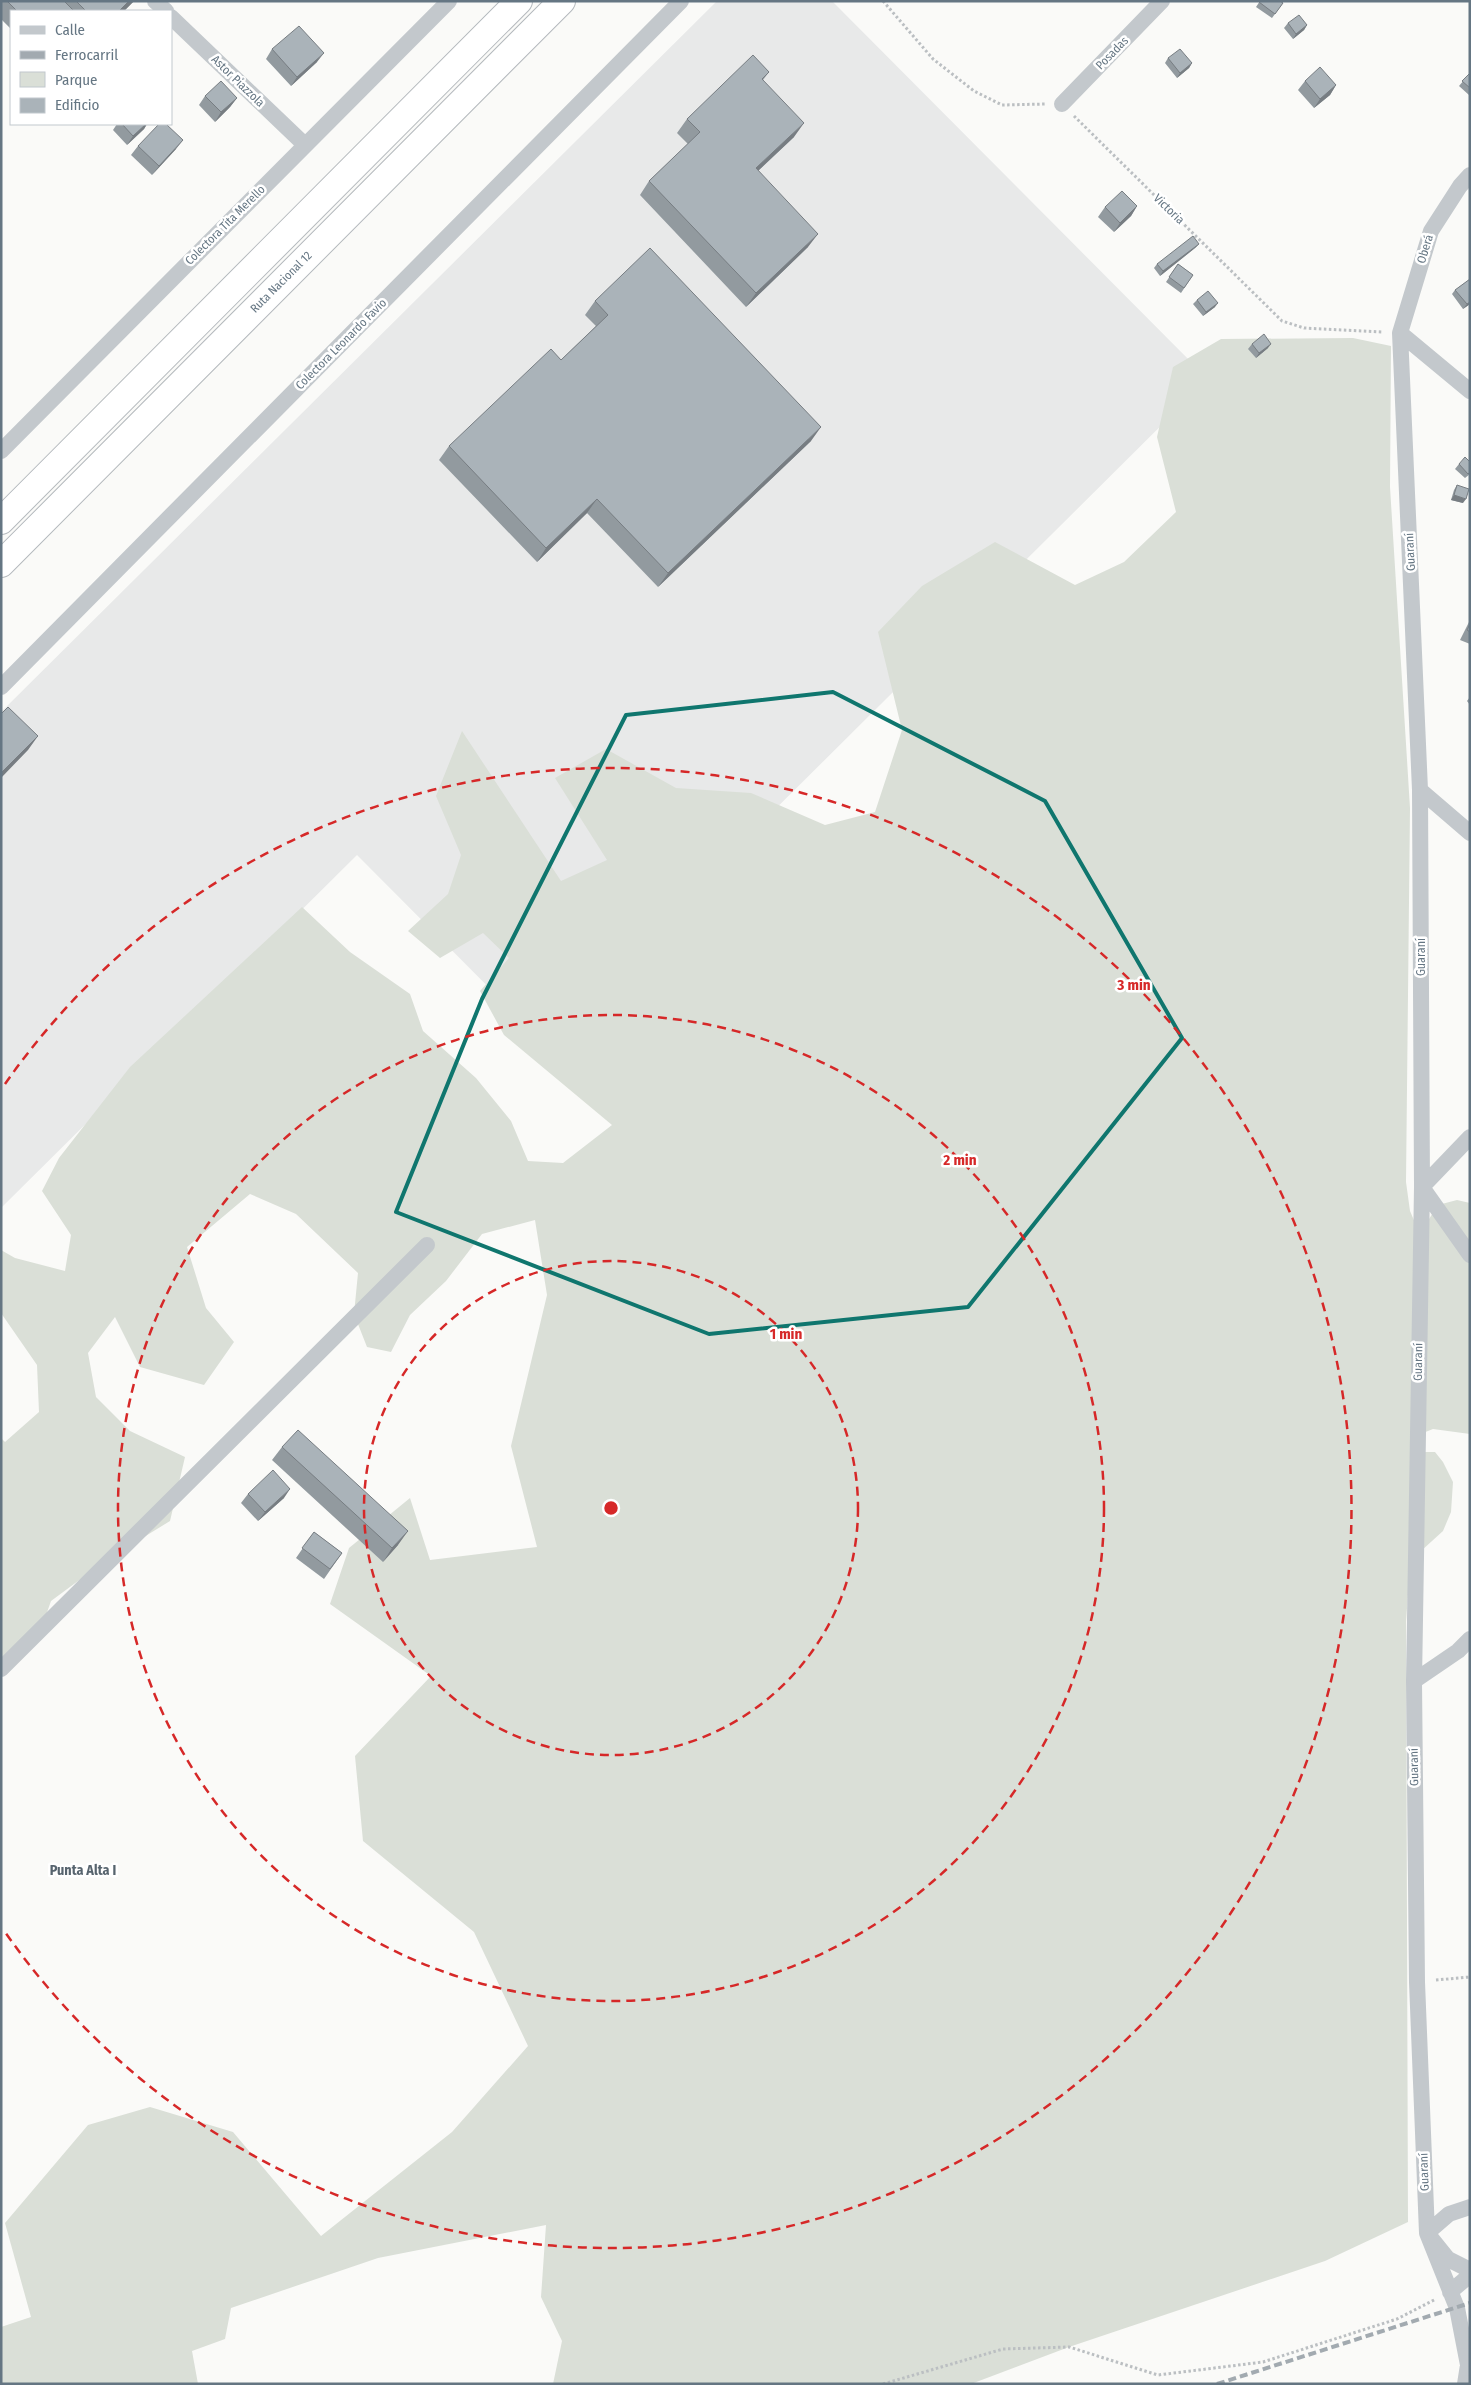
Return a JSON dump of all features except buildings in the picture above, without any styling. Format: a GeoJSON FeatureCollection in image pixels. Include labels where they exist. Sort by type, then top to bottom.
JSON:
{"type":"FeatureCollection","features":[{"type":"Feature","properties":{"kind":"highway"},"geometry":{"type":"LineString","coordinates":[[1,521],[519,1]]}},
{"type":"Feature","properties":{"kind":"highway","name":"Ruta Nacional 12"},"geometry":{"type":"LineString","coordinates":[[1,564],[562,1]]}},
{"type":"Feature","properties":{"kind":"street"},"geometry":{"type":"LineString","coordinates":[[155,1],[165,10]]}},
{"type":"Feature","properties":{"kind":"street","name":"Colectora Tita Merello"},"geometry":{"type":"LineString","coordinates":[[1,451],[449,1]]}},
{"type":"Feature","properties":{"kind":"street","name":"Colectora Leonardo Favio"},"geometry":{"type":"LineString","coordinates":[[1,687],[681,1]]}},
{"type":"Feature","properties":{"kind":"street","name":"Posadas"},"geometry":{"type":"LineString","coordinates":[[1062,104],[1162,1]]}},
{"type":"Feature","properties":{"kind":"street","name":"Astor Piazzola"},"geometry":{"type":"LineString","coordinates":[[172,18],[305,145]]}},
{"type":"Feature","properties":{"kind":"street","name":"Oberá"},"geometry":{"type":"LineString","coordinates":[[1400,333],[1430,231],[1460,186],[1470,175]]}},
{"type":"Feature","properties":{"kind":"street"},"geometry":{"type":"LineString","coordinates":[[1400,333],[1470,392]]}},
{"type":"Feature","properties":{"kind":"street","name":"Guaraní"},"geometry":{"type":"LineString","coordinates":[[1400,333],[1420,790],[1422,1187],[1414,1681],[1417,1982],[1427,2233],[1457,2308],[1468,2366],[1465,2384]]}},
{"type":"Feature","properties":{"kind":"street"},"geometry":{"type":"LineString","coordinates":[[1420,790],[1470,833]]}},
{"type":"Feature","properties":{"kind":"street"},"geometry":{"type":"LineString","coordinates":[[1470,1137],[1422,1187],[1470,1255]]}},
{"type":"Feature","properties":{"kind":"street"},"geometry":{"type":"LineString","coordinates":[[1,1669],[427,1244]]}},
{"type":"Feature","properties":{"kind":"street"},"geometry":{"type":"LineString","coordinates":[[1414,1681],[1458,1651],[1470,1639]]}},
{"type":"Feature","properties":{"kind":"street"},"geometry":{"type":"LineString","coordinates":[[1470,2207],[1449,2214],[1427,2233],[1448,2259],[1470,2270]]}},
{"type":"Feature","properties":{"kind":"street"},"geometry":{"type":"LineString","coordinates":[[1450,2292],[1470,2275]]}},
{"type":"Feature","properties":{"kind":"path"},"geometry":{"type":"LineString","coordinates":[[884,1],[933,59],[974,91],[1002,105],[1062,104]]}},
{"type":"Feature","properties":{"kind":"path","name":"Victoria"},"geometry":{"type":"LineString","coordinates":[[1062,104],[1282,321],[1304,328],[1400,333]]}},
{"type":"Feature","properties":{"kind":"path"},"geometry":{"type":"LineString","coordinates":[[1417,1982],[1470,1977]]}},
{"type":"Feature","properties":{"kind":"path"},"geometry":{"type":"LineString","coordinates":[[882,2384],[1003,2349],[1069,2347],[1158,2375],[1263,2362],[1397,2318],[1450,2292]]}},
{"type":"Feature","properties":{"kind":"highlighted area"},"geometry":{"type":"Polygon","coordinates":[[[833,692],[1045,801],[1182,1038],[968,1307],[709,1334],[396,1212],[482,999],[626,715],[833,692]]]}},
{"type":"Feature","properties":{"kind":"shaded area"},"geometry":{"type":"Polygon","coordinates":[[[717,1],[832,1],[1208,379],[542,1041],[357,855],[1,1208],[1,712],[717,1]]]}},
{"type":"Feature","properties":{"kind":"green space"},"geometry":{"type":"Polygon","coordinates":[[[1353,338],[1391,346],[1390,487],[1410,808],[1406,1182],[1410,1211],[1416,1225],[1429,1219],[1438,1205],[1457,1200],[1470,1203],[1470,1434],[1433,1429],[1418,1435],[1420,1452],[1435,1452],[1443,1462],[1453,1482],[1451,1512],[1443,1531],[1421,1551],[1409,1580],[1406,1622],[1408,2222],[1325,2261],[1069,2347],[971,2384],[553,2384],[562,2341],[541,2297],[546,2225],[378,2258],[231,2308],[225,2339],[192,2351],[198,2384],[1,2384],[1,2327],[31,2317],[5,2223],[88,2125],[150,2107],[233,2132],[321,2236],[452,2132],[528,2046],[474,1932],[363,1841],[355,1756],[431,1676],[330,1604],[349,1548],[410,1498],[430,1560],[537,1547],[511,1446],[547,1295],[535,1220],[482,1234],[446,1281],[410,1315],[391,1352],[367,1347],[354,1314],[358,1273],[296,1214],[250,1194],[187,1247],[206,1308],[234,1342],[204,1385],[140,1367],[115,1317],[88,1353],[96,1397],[130,1431],[185,1457],[170,1521],[105,1561],[51,1601],[37,1641],[1,1661],[1,1438],[5,1442],[39,1412],[37,1365],[1,1313],[1,1250],[15,1258],[65,1271],[71,1235],[42,1191],[59,1158],[130,1067],[302,907],[350,952],[410,994],[423,1031],[476,1078],[511,1121],[528,1161],[563,1163],[612,1125],[504,1035],[480,991],[509,958],[483,933],[440,958],[408,931],[448,894],[461,855],[436,796],[462,731],[561,881],[607,860],[555,778],[606,749],[676,788],[751,793],[825,825],[875,812],[902,730],[878,632],[922,586],[995,542],[1075,585],[1124,562],[1176,512],[1157,437],[1173,367],[1221,339],[1353,338]]]}},
{"type":"Feature","properties":{"kind":"railway"},"geometry":{"type":"LineString","coordinates":[[1217,2384],[1470,2303]]}},
{"type":"Feature","properties":{"kind":"district","name":"Punta Alta I"},"geometry":{"type":"Point","coordinates":[83,1870]}}]}
